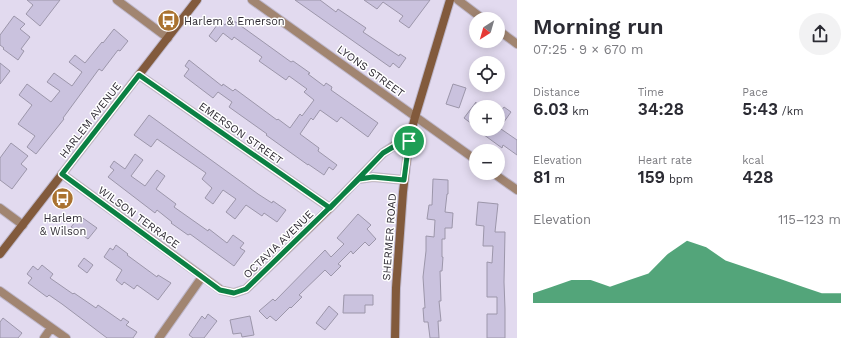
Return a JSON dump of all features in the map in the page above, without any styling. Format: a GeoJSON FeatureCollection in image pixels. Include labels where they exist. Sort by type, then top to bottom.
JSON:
{"type":"FeatureCollection","features":[{"type":"Feature","properties":{"kind":"main road","name":"HARLEM AVENUE"},"geometry":{"type":"LineString","coordinates":[[0,254],[197,0]]}},
{"type":"Feature","properties":{"kind":"main road","name":"SHERMER ROAD"},"geometry":{"type":"LineString","coordinates":[[395,338],[396,288],[404,180],[409,141],[415,116],[450,0]]}},
{"type":"Feature","properties":{"kind":"street"},"geometry":{"type":"LineString","coordinates":[[117,0],[168,38]]}},
{"type":"Feature","properties":{"kind":"street","name":"LYONS STREET"},"geometry":{"type":"LineString","coordinates":[[252,0],[469,155]]}},
{"type":"Feature","properties":{"kind":"street"},"geometry":{"type":"LineString","coordinates":[[458,0],[474,12]]}},
{"type":"Feature","properties":{"kind":"street"},"geometry":{"type":"LineString","coordinates":[[505,35],[517,44]]}},
{"type":"Feature","properties":{"kind":"street","name":"EMERSON STREET"},"geometry":{"type":"LineString","coordinates":[[139,75],[330,208]]}},
{"type":"Feature","properties":{"kind":"street","name":"OCTAVIA AVENUE"},"geometry":{"type":"LineString","coordinates":[[202,277],[220,290],[234,293],[246,289],[330,208],[383,153],[398,144],[409,141]]}},
{"type":"Feature","properties":{"kind":"street","name":"WILSON TERRACE"},"geometry":{"type":"LineString","coordinates":[[62,174],[202,277]]}},
{"type":"Feature","properties":{"kind":"street"},"geometry":{"type":"LineString","coordinates":[[359,179],[373,177],[404,180]]}},
{"type":"Feature","properties":{"kind":"street"},"geometry":{"type":"LineString","coordinates":[[503,180],[517,190]]}},
{"type":"Feature","properties":{"kind":"street"},"geometry":{"type":"LineString","coordinates":[[0,208],[23,225]]}},
{"type":"Feature","properties":{"kind":"street"},"geometry":{"type":"LineString","coordinates":[[159,338],[202,277]]}},
{"type":"Feature","properties":{"kind":"street"},"geometry":{"type":"LineString","coordinates":[[0,291],[66,338]]}},
{"type":"Feature","properties":{"kind":"street"},"geometry":{"type":"LineString","coordinates":[[44,338],[51,328]]}},
{"type":"Feature","properties":{"kind":"building"},"geometry":{"type":"Polygon","coordinates":[[[27,0],[60,0],[40,26],[26,14],[33,5],[27,0]]]}},
{"type":"Feature","properties":{"kind":"building"},"geometry":{"type":"Polygon","coordinates":[[[295,0],[320,0],[336,12],[338,9],[366,28],[363,32],[399,56],[400,54],[406,58],[399,68],[393,63],[390,67],[295,0]]]}},
{"type":"Feature","properties":{"kind":"building"},"geometry":{"type":"Polygon","coordinates":[[[364,0],[430,0],[409,28],[399,21],[403,16],[383,2],[377,9],[364,0]]]}},
{"type":"Feature","properties":{"kind":"building"},"geometry":{"type":"Polygon","coordinates":[[[14,16],[25,24],[20,29],[30,37],[21,49],[24,51],[18,60],[0,45],[0,35],[14,16]]]}},
{"type":"Feature","properties":{"kind":"building"},"geometry":{"type":"Polygon","coordinates":[[[230,18],[291,62],[293,61],[310,73],[308,74],[324,86],[326,83],[332,87],[331,90],[378,123],[368,137],[341,117],[337,122],[320,110],[313,120],[311,118],[300,134],[319,148],[318,151],[337,165],[333,170],[329,167],[324,175],[308,165],[229,107],[232,102],[218,92],[213,98],[184,76],[189,69],[185,66],[189,60],[222,86],[223,84],[233,91],[235,89],[290,128],[300,114],[302,116],[314,100],[304,92],[307,89],[289,76],[286,80],[259,61],[262,57],[234,37],[232,40],[223,33],[216,42],[209,36],[220,21],[225,25],[230,18]]]}},
{"type":"Feature","properties":{"kind":"building"},"geometry":{"type":"Polygon","coordinates":[[[114,29],[128,41],[120,51],[118,50],[102,71],[99,69],[63,118],[64,119],[36,154],[27,147],[35,136],[18,124],[32,105],[19,95],[27,84],[51,102],[60,91],[47,82],[54,73],[72,86],[82,72],[69,62],[75,55],[85,63],[114,29]]]}},
{"type":"Feature","properties":{"kind":"building"},"geometry":{"type":"Polygon","coordinates":[[[0,63],[10,71],[0,84],[0,63]]]}},
{"type":"Feature","properties":{"kind":"building"},"geometry":{"type":"Polygon","coordinates":[[[453,84],[466,88],[459,108],[446,104],[453,84]]]}},
{"type":"Feature","properties":{"kind":"building"},"geometry":{"type":"Polygon","coordinates":[[[505,108],[511,112],[505,120],[505,108]]]}},
{"type":"Feature","properties":{"kind":"building"},"geometry":{"type":"Polygon","coordinates":[[[469,111],[469,122],[464,118],[469,111]]]}},
{"type":"Feature","properties":{"kind":"building"},"geometry":{"type":"Polygon","coordinates":[[[149,115],[258,194],[272,203],[273,201],[286,210],[277,222],[264,213],[262,216],[246,205],[235,219],[226,212],[236,199],[223,190],[213,204],[205,198],[212,188],[202,179],[206,173],[157,139],[151,147],[134,135],[149,115]]]}},
{"type":"Feature","properties":{"kind":"building"},"geometry":{"type":"Polygon","coordinates":[[[505,132],[517,140],[517,155],[505,146],[505,144],[497,144],[486,136],[505,136],[505,132]]]}},
{"type":"Feature","properties":{"kind":"building"},"geometry":{"type":"Polygon","coordinates":[[[11,143],[28,156],[21,164],[27,169],[12,189],[0,180],[0,158],[11,143]]]}},
{"type":"Feature","properties":{"kind":"building"},"geometry":{"type":"Polygon","coordinates":[[[135,154],[143,160],[131,176],[145,186],[157,170],[165,176],[156,189],[176,204],[174,207],[208,231],[209,229],[227,243],[233,235],[244,243],[240,248],[245,251],[234,266],[190,234],[188,235],[171,223],[172,222],[157,210],[155,213],[108,177],[114,170],[110,167],[114,161],[125,169],[135,154]]]}},
{"type":"Feature","properties":{"kind":"building"},"geometry":{"type":"Polygon","coordinates":[[[433,179],[448,180],[448,194],[445,212],[453,213],[452,228],[445,228],[445,239],[442,239],[443,257],[442,271],[440,271],[441,301],[439,301],[441,321],[438,321],[439,338],[430,338],[428,322],[424,322],[423,308],[425,308],[423,277],[426,236],[434,237],[435,220],[427,219],[429,205],[432,205],[433,179]]]}},
{"type":"Feature","properties":{"kind":"building"},"geometry":{"type":"Polygon","coordinates":[[[478,202],[498,204],[495,232],[505,232],[505,338],[487,338],[487,314],[497,314],[497,297],[487,297],[487,262],[492,263],[493,246],[483,246],[484,226],[476,225],[478,202]]]}},
{"type":"Feature","properties":{"kind":"building"},"geometry":{"type":"Polygon","coordinates":[[[358,214],[371,225],[367,229],[376,239],[369,246],[365,242],[353,254],[351,251],[338,264],[341,266],[331,276],[325,270],[299,295],[302,297],[276,321],[270,316],[267,319],[259,311],[273,299],[275,301],[325,250],[331,257],[344,244],[337,238],[358,214]]]}},
{"type":"Feature","properties":{"kind":"building"},"geometry":{"type":"Polygon","coordinates":[[[80,216],[97,228],[88,239],[71,227],[80,216]]]}},
{"type":"Feature","properties":{"kind":"building"},"geometry":{"type":"Polygon","coordinates":[[[116,245],[157,277],[158,275],[171,283],[158,300],[137,285],[134,289],[124,282],[122,285],[116,280],[122,270],[104,257],[110,248],[113,250],[116,245]]]}},
{"type":"Feature","properties":{"kind":"building"},"geometry":{"type":"Polygon","coordinates":[[[84,258],[93,265],[87,273],[78,266],[84,258]]]}},
{"type":"Feature","properties":{"kind":"building"},"geometry":{"type":"Polygon","coordinates":[[[42,265],[53,274],[50,278],[73,294],[74,293],[96,308],[98,305],[121,321],[123,318],[129,322],[126,325],[137,332],[133,338],[107,338],[62,304],[49,295],[47,297],[28,283],[32,278],[27,274],[33,266],[38,270],[42,265]]]}},
{"type":"Feature","properties":{"kind":"building"},"geometry":{"type":"Polygon","coordinates":[[[344,295],[373,295],[373,305],[365,305],[365,313],[343,313],[344,295]]]}},
{"type":"Feature","properties":{"kind":"building"},"geometry":{"type":"Polygon","coordinates":[[[329,306],[338,314],[325,330],[316,323],[329,306]]]}},
{"type":"Feature","properties":{"kind":"building"},"geometry":{"type":"Polygon","coordinates":[[[208,314],[217,321],[204,338],[193,338],[189,335],[202,316],[205,319],[208,314]]]}},
{"type":"Feature","properties":{"kind":"building"},"geometry":{"type":"Polygon","coordinates":[[[250,316],[254,335],[242,337],[241,333],[233,334],[230,320],[250,316]]]}},
{"type":"Feature","properties":{"kind":"building"},"geometry":{"type":"Polygon","coordinates":[[[3,318],[22,333],[18,338],[0,338],[0,322],[3,318]]]}},
{"type":"Feature","properties":{"kind":"place","name":"Harlem & Emerson"},"geometry":{"type":"Point","coordinates":[168,21]}},
{"type":"Feature","properties":{"kind":"place","name":"Harlem & Wilson"},"geometry":{"type":"Point","coordinates":[63,198]}},
{"type":"Feature","properties":{"kind":"route"},"geometry":{"type":"LineString","coordinates":[[409,141],[398,144],[383,153],[330,208],[139,75],[62,174],[220,290],[234,293],[246,289],[330,208],[359,179],[373,177],[404,180],[409,141]]}}]}
